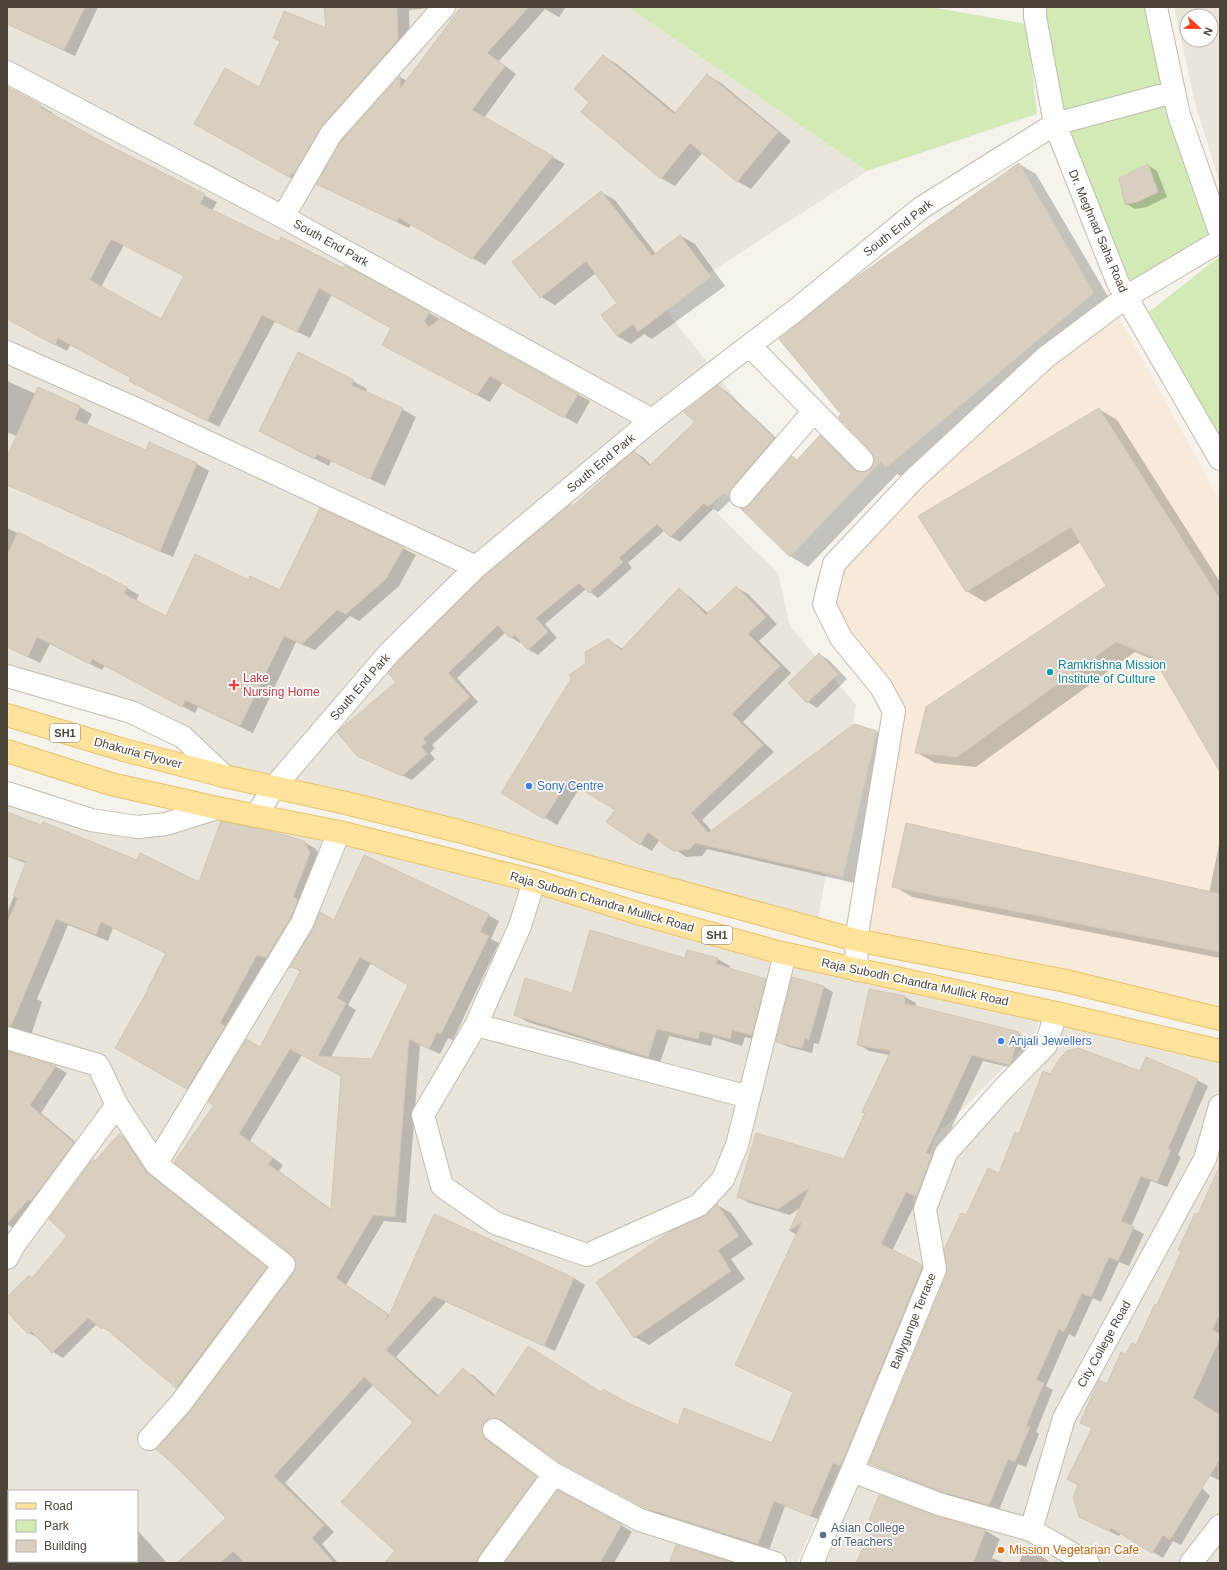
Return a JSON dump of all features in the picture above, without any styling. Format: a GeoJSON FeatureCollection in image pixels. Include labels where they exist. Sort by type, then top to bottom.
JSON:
{"type":"FeatureCollection","features":[{"type":"Feature","properties":{"kind":"main road","name":"Dhakuria Flyover"},"geometry":{"type":"LineString","coordinates":[[7,715],[124,750],[224,776]]}},
{"type":"Feature","properties":{"kind":"main road","name":"SH1"},"geometry":{"type":"LineString","coordinates":[[7,751],[111,784],[217,808]]}},
{"type":"Feature","properties":{"kind":"main road","name":"SH1"},"geometry":{"type":"LineString","coordinates":[[224,776],[346,803],[465,833],[856,940],[1066,981],[1220,1019]]}},
{"type":"Feature","properties":{"kind":"main road","name":"Raja Subodh Chandra Mullick Road"},"geometry":{"type":"LineString","coordinates":[[217,808],[339,832],[534,882],[785,954],[1056,1013],[1220,1051]]}},
{"type":"Feature","properties":{"kind":"street"},"geometry":{"type":"LineString","coordinates":[[283,217],[331,134],[444,7]]}},
{"type":"Feature","properties":{"kind":"street","name":"Dr. Meghnad Saha Road"},"geometry":{"type":"LineString","coordinates":[[1035,7],[1035,17],[1055,124],[1118,283],[1220,459]]}},
{"type":"Feature","properties":{"kind":"street"},"geometry":{"type":"LineString","coordinates":[[1156,7],[1179,115],[1220,232]]}},
{"type":"Feature","properties":{"kind":"street","name":"South End Park"},"geometry":{"type":"LineString","coordinates":[[7,72],[283,217],[652,420]]}},
{"type":"Feature","properties":{"kind":"street","name":"South End Park"},"geometry":{"type":"LineString","coordinates":[[256,816],[274,787],[389,653],[476,567],[652,420],[797,309],[921,208],[1055,124],[1174,92]]}},
{"type":"Feature","properties":{"kind":"street"},"geometry":{"type":"LineString","coordinates":[[857,970],[856,940],[894,711],[881,687],[841,638],[824,604],[834,564],[913,480],[1046,357],[1126,297],[1220,241]]}},
{"type":"Feature","properties":{"kind":"street"},"geometry":{"type":"LineString","coordinates":[[750,346],[862,460]]}},
{"type":"Feature","properties":{"kind":"street"},"geometry":{"type":"LineString","coordinates":[[7,352],[143,412],[476,567]]}},
{"type":"Feature","properties":{"kind":"street"},"geometry":{"type":"LineString","coordinates":[[741,496],[814,411]]}},
{"type":"Feature","properties":{"kind":"street"},"geometry":{"type":"LineString","coordinates":[[7,676],[132,712],[183,737],[224,776]]}},
{"type":"Feature","properties":{"kind":"street"},"geometry":{"type":"LineString","coordinates":[[7,793],[91,820],[138,827],[166,824],[217,808]]}},
{"type":"Feature","properties":{"kind":"street"},"geometry":{"type":"LineString","coordinates":[[156,1164],[302,923],[339,832]]}},
{"type":"Feature","properties":{"kind":"street"},"geometry":{"type":"LineString","coordinates":[[534,882],[520,926],[476,1025],[423,1115],[442,1186],[495,1223],[587,1255],[699,1205],[723,1179],[737,1145],[785,954]]}},
{"type":"Feature","properties":{"kind":"street","name":"Ballygunge Terrace"},"geometry":{"type":"LineString","coordinates":[[812,1563],[935,1269],[925,1209],[946,1153],[1046,1045],[1056,1013]]}},
{"type":"Feature","properties":{"kind":"street"},"geometry":{"type":"LineString","coordinates":[[476,1025],[749,1097]]}},
{"type":"Feature","properties":{"kind":"street"},"geometry":{"type":"LineString","coordinates":[[7,1038],[98,1065],[117,1105],[156,1164],[284,1265],[181,1403],[150,1439]]}},
{"type":"Feature","properties":{"kind":"street"},"geometry":{"type":"LineString","coordinates":[[7,1258],[14,1245],[117,1105]]}},
{"type":"Feature","properties":{"kind":"street","name":"City College Road"},"geometry":{"type":"LineString","coordinates":[[1032,1530],[1064,1418],[1205,1159],[1220,1106]]}},
{"type":"Feature","properties":{"kind":"street"},"geometry":{"type":"LineString","coordinates":[[494,1430],[554,1474],[640,1520],[775,1563]]}},
{"type":"Feature","properties":{"kind":"street"},"geometry":{"type":"LineString","coordinates":[[852,1470],[939,1504],[1032,1530],[1088,1563]]}},
{"type":"Feature","properties":{"kind":"street"},"geometry":{"type":"LineString","coordinates":[[489,1563],[554,1474]]}},
{"type":"Feature","properties":{"kind":"street"},"geometry":{"type":"LineString","coordinates":[[1191,1563],[1220,1526]]}},
{"type":"Feature","properties":{"kind":"shaded area"},"geometry":{"type":"Polygon","coordinates":[[[7,7],[628,7],[867,171],[661,304],[763,433],[712,508],[778,573],[790,626],[856,705],[817,925],[223,775],[122,713],[7,677],[7,7]]]}},
{"type":"Feature","properties":{"kind":"shaded area"},"geometry":{"type":"Polygon","coordinates":[[[1174,7],[1220,7],[1220,184],[1195,103],[1183,48],[1219,48],[1219,8],[1179,8],[1179,30],[1174,7]]]}},
{"type":"Feature","properties":{"kind":"shaded area","name":"Ramkrishna Mission Institute of Culture"},"geometry":{"type":"Polygon","coordinates":[[[1113,306],[1220,501],[1220,1024],[859,945],[902,700],[858,644],[831,605],[838,567],[1113,306]]]}},
{"type":"Feature","properties":{"kind":"shaded area"},"geometry":{"type":"Polygon","coordinates":[[[7,794],[161,837],[222,803],[796,949],[1045,1002],[1034,1037],[935,1137],[913,1200],[930,1255],[923,1209],[945,1155],[1043,1052],[1056,1010],[1220,1043],[1220,1563],[813,1563],[888,1370],[838,1471],[797,1563],[7,1563],[7,794]]]}},
{"type":"Feature","properties":{"kind":"green space"},"geometry":{"type":"Polygon","coordinates":[[[628,7],[931,7],[1027,24],[1037,114],[867,171],[628,7]]]}},
{"type":"Feature","properties":{"kind":"green space"},"geometry":{"type":"Polygon","coordinates":[[[1044,7],[1148,7],[1212,236],[1135,293],[1123,274],[1068,139],[1045,21],[1044,7]]]}},
{"type":"Feature","properties":{"kind":"green space"},"geometry":{"type":"Polygon","coordinates":[[[1220,256],[1220,438],[1149,312],[1220,256]]]}},
{"type":"Feature","properties":{"kind":"building"},"geometry":{"type":"Polygon","coordinates":[[[7,7],[85,7],[64,50],[7,24],[7,7]]]}},
{"type":"Feature","properties":{"kind":"building"},"geometry":{"type":"Polygon","coordinates":[[[324,7],[397,7],[398,40],[322,126],[294,174],[292,173],[289,177],[194,124],[225,68],[259,87],[280,41],[273,38],[284,11],[326,28],[324,7]]]}},
{"type":"Feature","properties":{"kind":"building"},"geometry":{"type":"Polygon","coordinates":[[[461,7],[529,7],[487,53],[505,66],[472,110],[553,156],[472,259],[399,218],[397,222],[316,184],[341,141],[400,76],[400,89],[461,7]]]}},
{"type":"Feature","properties":{"kind":"building"},"geometry":{"type":"Polygon","coordinates":[[[603,55],[674,114],[707,74],[778,132],[737,182],[690,143],[661,179],[581,112],[589,102],[574,89],[603,55]]]}},
{"type":"Feature","properties":{"kind":"building"},"geometry":{"type":"Polygon","coordinates":[[[7,87],[41,105],[40,107],[108,145],[205,194],[200,204],[279,242],[281,237],[343,268],[345,265],[430,312],[424,321],[429,327],[441,318],[578,394],[564,418],[490,376],[477,395],[382,345],[391,328],[319,288],[297,332],[262,315],[207,421],[129,381],[131,378],[58,338],[55,345],[7,319],[7,87]],[[111,239],[90,280],[161,319],[184,276],[111,239]]]}},
{"type":"Feature","properties":{"kind":"building"},"geometry":{"type":"Polygon","coordinates":[[[1019,163],[1094,293],[886,468],[881,462],[790,557],[740,508],[745,508],[750,504],[792,456],[797,460],[820,435],[853,469],[858,472],[865,472],[870,469],[874,464],[874,457],[871,451],[838,417],[841,414],[779,339],[854,279],[1019,163]]]}},
{"type":"Feature","properties":{"kind":"building"},"geometry":{"type":"Polygon","coordinates":[[[1148,164],[1158,192],[1137,202],[1125,204],[1119,178],[1148,164]]]}},
{"type":"Feature","properties":{"kind":"building"},"geometry":{"type":"Polygon","coordinates":[[[601,191],[652,256],[680,235],[711,277],[638,332],[633,324],[617,336],[601,315],[617,303],[586,261],[540,298],[512,262],[601,191]]]}},
{"type":"Feature","properties":{"kind":"building"},"geometry":{"type":"Polygon","coordinates":[[[298,352],[354,380],[351,385],[403,408],[370,479],[317,454],[314,459],[259,431],[298,352]]]}},
{"type":"Feature","properties":{"kind":"building"},"geometry":{"type":"Polygon","coordinates":[[[718,385],[774,438],[732,488],[729,493],[729,498],[724,493],[708,507],[704,503],[670,537],[657,524],[619,558],[623,562],[589,593],[579,583],[536,618],[548,632],[528,650],[515,635],[510,638],[498,625],[448,673],[470,697],[423,739],[426,743],[421,747],[427,754],[402,776],[357,756],[337,732],[396,682],[388,673],[398,662],[484,576],[571,504],[573,506],[634,451],[649,466],[695,422],[684,412],[718,385]]]}},
{"type":"Feature","properties":{"kind":"building"},"geometry":{"type":"Polygon","coordinates":[[[38,387],[80,406],[74,419],[146,450],[149,442],[197,463],[160,551],[7,485],[7,457],[38,387]]]}},
{"type":"Feature","properties":{"kind":"building"},"geometry":{"type":"Polygon","coordinates":[[[1099,408],[1220,599],[1220,772],[1153,657],[1116,642],[957,757],[915,753],[926,707],[1106,586],[1071,527],[966,592],[918,516],[1099,408]]]}},
{"type":"Feature","properties":{"kind":"building"},"geometry":{"type":"Polygon","coordinates":[[[320,508],[404,547],[386,579],[346,614],[337,610],[302,644],[284,636],[240,726],[185,700],[182,707],[92,659],[90,664],[37,637],[28,657],[7,647],[7,555],[18,532],[127,587],[124,594],[166,616],[195,554],[249,580],[250,576],[280,590],[320,508]]]}},
{"type":"Feature","properties":{"kind":"building"},"geometry":{"type":"Polygon","coordinates":[[[736,586],[766,617],[748,634],[780,666],[732,714],[763,745],[691,813],[708,833],[854,724],[877,731],[843,877],[695,843],[690,849],[673,851],[648,832],[640,845],[606,822],[615,810],[568,781],[544,819],[501,793],[571,679],[569,675],[586,663],[585,652],[608,639],[621,650],[679,588],[706,615],[736,586]]]}},
{"type":"Feature","properties":{"kind":"building"},"geometry":{"type":"Polygon","coordinates":[[[819,653],[838,674],[807,703],[788,683],[819,653]]]}},
{"type":"Feature","properties":{"kind":"building"},"geometry":{"type":"Polygon","coordinates":[[[7,812],[41,825],[43,822],[137,860],[140,853],[199,882],[221,821],[278,833],[304,841],[310,853],[293,897],[298,900],[291,917],[266,958],[257,955],[220,1023],[225,1026],[187,1089],[115,1048],[148,990],[166,953],[101,922],[96,935],[56,919],[11,1026],[7,1026],[7,923],[18,898],[13,896],[26,862],[7,855],[7,812]]]}},
{"type":"Feature","properties":{"kind":"building"},"geometry":{"type":"Polygon","coordinates":[[[906,823],[1220,894],[1220,952],[892,887],[906,823]]]}},
{"type":"Feature","properties":{"kind":"building"},"geometry":{"type":"Polygon","coordinates":[[[364,855],[489,914],[480,932],[489,936],[441,1034],[437,1032],[429,1049],[409,1039],[395,1217],[373,1215],[336,1278],[387,1314],[387,1320],[434,1214],[574,1278],[544,1346],[434,1296],[386,1350],[437,1397],[463,1368],[494,1397],[528,1346],[601,1392],[603,1389],[628,1403],[678,1425],[684,1408],[772,1443],[793,1392],[735,1365],[802,1222],[789,1231],[809,1188],[778,1209],[737,1197],[756,1133],[844,1159],[865,1113],[862,1112],[891,1051],[857,1045],[869,989],[905,996],[903,1003],[1019,1032],[1011,1063],[1009,1065],[972,1055],[926,1153],[932,1155],[916,1196],[906,1192],[881,1244],[921,1264],[922,1268],[846,1453],[840,1466],[833,1463],[810,1516],[774,1501],[758,1544],[645,1508],[561,1463],[501,1420],[495,1418],[489,1419],[484,1423],[482,1429],[483,1435],[487,1440],[537,1477],[479,1556],[477,1563],[384,1563],[395,1551],[341,1502],[413,1422],[364,1377],[274,1476],[324,1525],[312,1538],[334,1563],[245,1563],[233,1551],[220,1563],[177,1563],[226,1518],[181,1471],[156,1449],[191,1410],[294,1272],[296,1266],[292,1255],[174,1162],[214,1105],[208,1102],[246,1039],[260,1047],[301,970],[290,967],[313,929],[320,912],[334,920],[364,855]],[[360,957],[337,998],[346,1003],[318,1056],[372,1059],[408,985],[360,957]],[[290,1049],[239,1134],[273,1158],[268,1164],[331,1210],[341,1076],[290,1049]]]}},
{"type":"Feature","properties":{"kind":"building"},"geometry":{"type":"Polygon","coordinates":[[[590,930],[685,958],[687,950],[718,958],[716,964],[766,979],[752,1035],[732,1030],[730,1039],[700,1031],[698,1039],[657,1029],[648,1057],[514,1015],[525,978],[572,993],[590,930]]]}},
{"type":"Feature","properties":{"kind":"building"},"geometry":{"type":"Polygon","coordinates":[[[792,977],[824,986],[809,1040],[805,1038],[802,1048],[776,1042],[792,977]]]}},
{"type":"Feature","properties":{"kind":"building"},"geometry":{"type":"Polygon","coordinates":[[[1078,1048],[1140,1071],[1146,1057],[1198,1079],[1168,1149],[1171,1150],[1157,1182],[1141,1176],[1121,1221],[1134,1227],[1118,1261],[1109,1257],[1091,1297],[1082,1293],[1064,1332],[1059,1329],[1036,1380],[1044,1383],[1026,1426],[1030,1427],[1015,1462],[1008,1459],[989,1505],[943,1492],[869,1463],[947,1274],[944,1250],[961,1213],[966,1215],[988,1168],[999,1173],[1015,1132],[1019,1134],[1043,1071],[1050,1074],[1060,1058],[1067,1051],[1078,1048]]]}},
{"type":"Feature","properties":{"kind":"building"},"geometry":{"type":"Polygon","coordinates":[[[7,1051],[56,1066],[30,1105],[74,1143],[31,1201],[29,1199],[7,1224],[7,1051]]]}},
{"type":"Feature","properties":{"kind":"building"},"geometry":{"type":"Polygon","coordinates":[[[119,1134],[124,1138],[148,1174],[267,1267],[176,1388],[104,1327],[102,1329],[88,1318],[52,1353],[31,1331],[28,1334],[7,1312],[7,1297],[29,1275],[32,1278],[67,1236],[49,1219],[93,1159],[95,1161],[119,1134]]]}},
{"type":"Feature","properties":{"kind":"building"},"geometry":{"type":"Polygon","coordinates":[[[1220,1165],[1220,1313],[1212,1330],[1220,1334],[1220,1338],[1193,1398],[1220,1415],[1220,1459],[1170,1540],[1163,1535],[1152,1553],[1111,1528],[1109,1531],[1079,1517],[1073,1497],[1078,1485],[1067,1479],[1092,1428],[1080,1423],[1097,1384],[1099,1380],[1107,1384],[1121,1352],[1126,1354],[1132,1343],[1136,1345],[1155,1304],[1157,1305],[1181,1252],[1178,1250],[1195,1213],[1198,1214],[1220,1165]]]}},
{"type":"Feature","properties":{"kind":"building"},"geometry":{"type":"Polygon","coordinates":[[[717,1204],[739,1236],[718,1250],[731,1271],[634,1338],[596,1282],[671,1231],[704,1216],[717,1204]]]}},
{"type":"Feature","properties":{"kind":"building"},"geometry":{"type":"Polygon","coordinates":[[[558,1490],[622,1524],[600,1563],[504,1563],[558,1490]]]}},
{"type":"Feature","properties":{"kind":"building"},"geometry":{"type":"Polygon","coordinates":[[[879,1495],[935,1516],[986,1530],[973,1563],[856,1563],[875,1523],[869,1520],[879,1495]]]}},
{"type":"Feature","properties":{"kind":"building"},"geometry":{"type":"Polygon","coordinates":[[[676,1545],[734,1563],[669,1563],[676,1545]]]}},
{"type":"Feature","properties":{"kind":"place","name":"Ramkrishna Mission Institute of Culture"},"geometry":{"type":"Point","coordinates":[1050,672]}},
{"type":"Feature","properties":{"kind":"place","name":"Lake Nursing Home"},"geometry":{"type":"Point","coordinates":[234,685]}},
{"type":"Feature","properties":{"kind":"place","name":"Sony Centre"},"geometry":{"type":"Point","coordinates":[529,786]}},
{"type":"Feature","properties":{"kind":"place","name":"Anjali Jewellers"},"geometry":{"type":"Point","coordinates":[1001,1041]}},
{"type":"Feature","properties":{"kind":"place","name":"Asian College of Teachers"},"geometry":{"type":"Point","coordinates":[823,1535]}},
{"type":"Feature","properties":{"kind":"place","name":"Mission Vegetarian Cafe"},"geometry":{"type":"Point","coordinates":[1001,1550]}}]}
